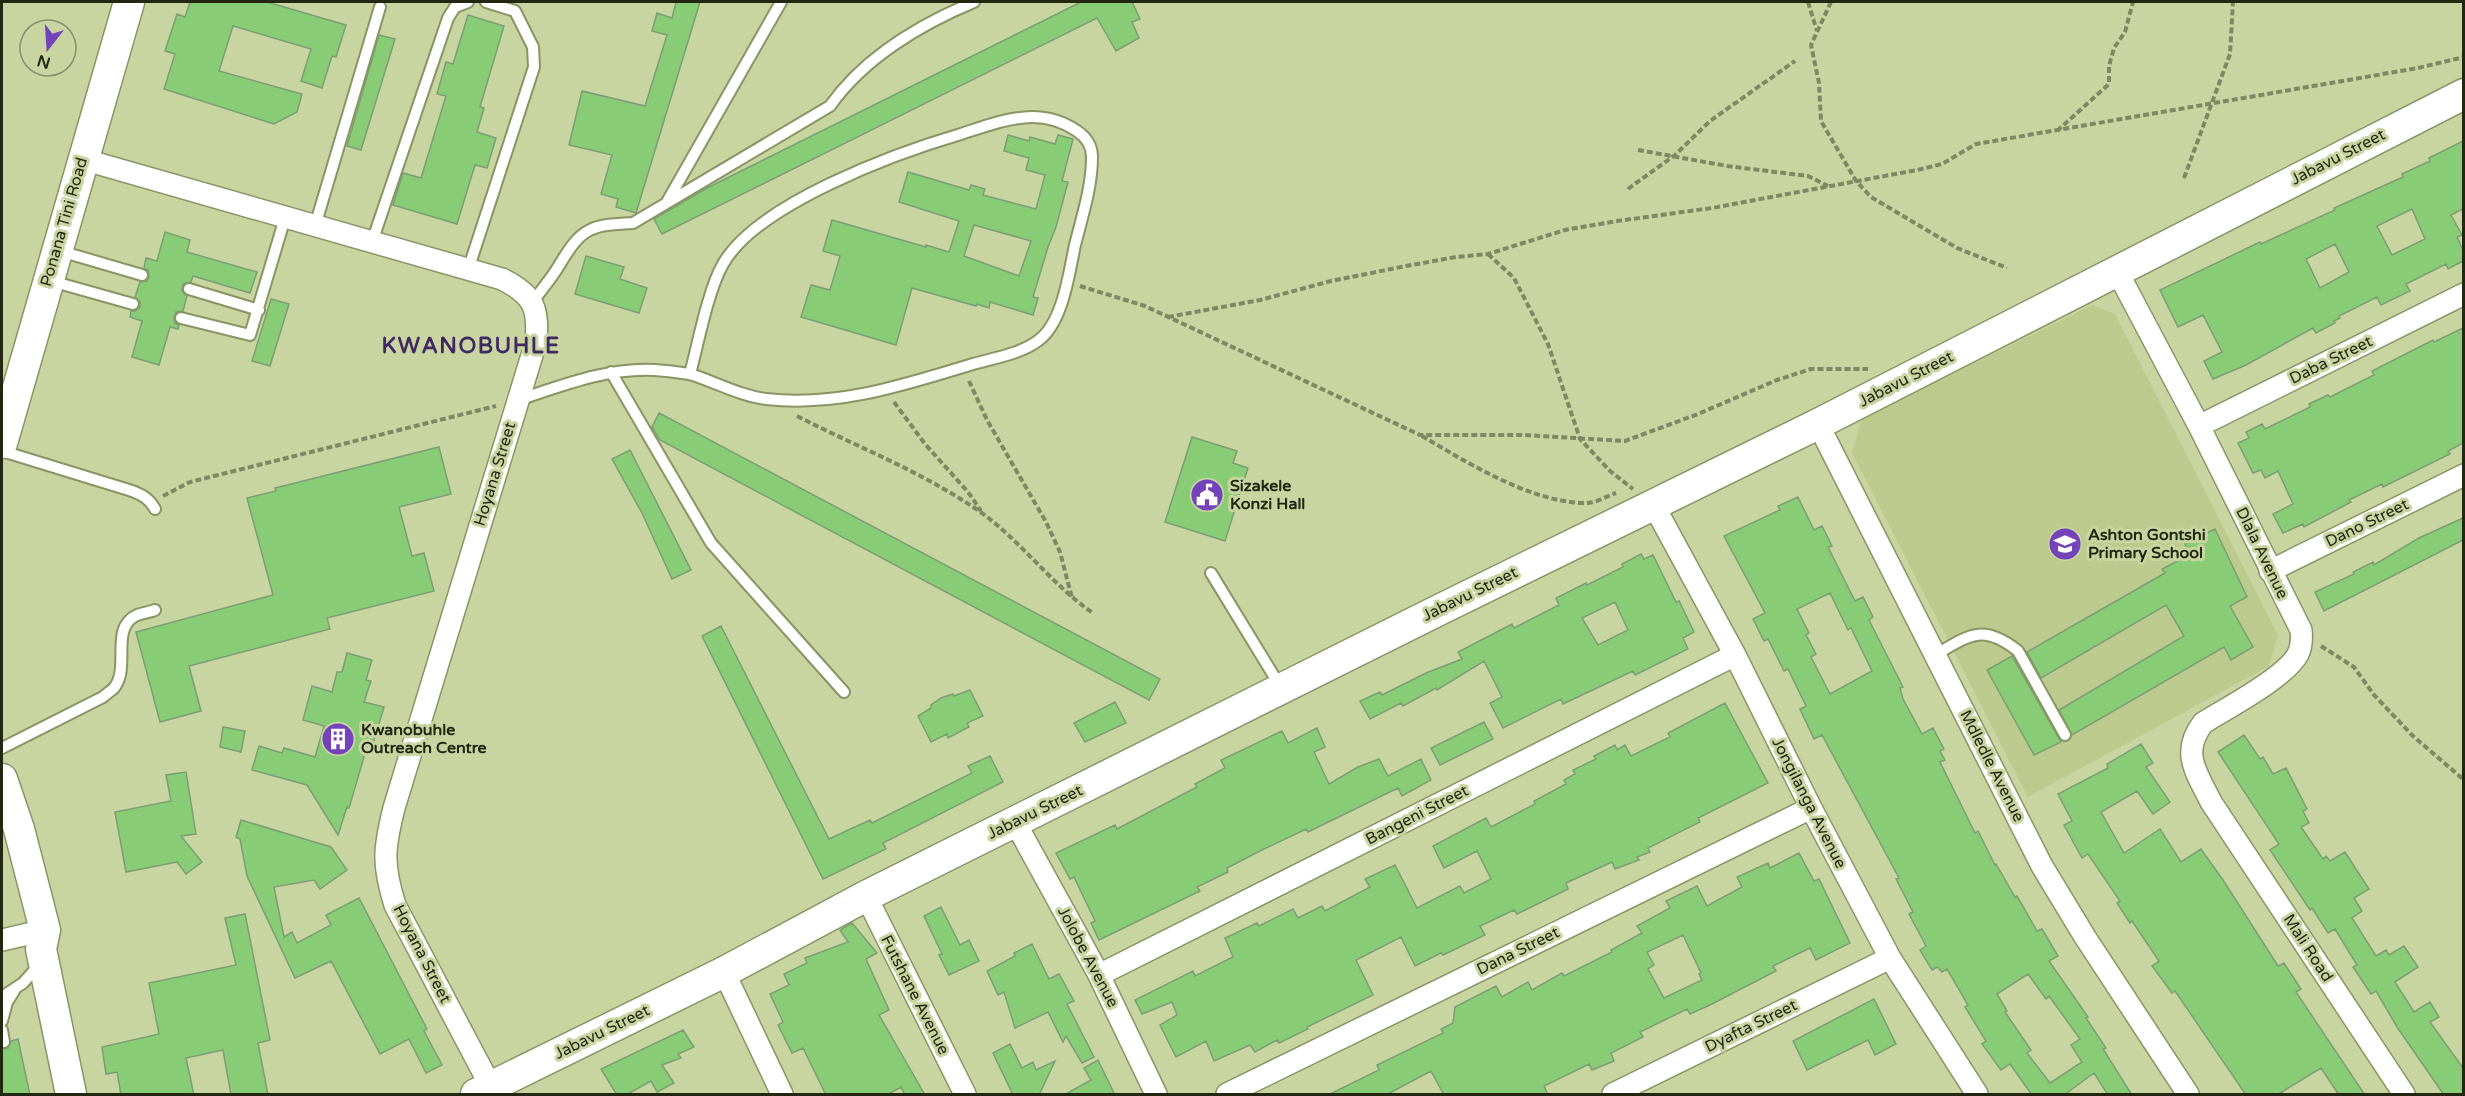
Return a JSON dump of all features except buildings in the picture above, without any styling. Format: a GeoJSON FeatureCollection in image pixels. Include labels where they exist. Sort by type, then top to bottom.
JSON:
{"type":"FeatureCollection","features":[{"type":"Feature","properties":{"kind":"street","name":"Ponana Tini Road"},"geometry":{"type":"LineString","coordinates":[[2,443],[129,2]]}},
{"type":"Feature","properties":{"kind":"street","name":"Jabavu Street"},"geometry":{"type":"LineString","coordinates":[[484,1091],[724,972],[866,896],[1282,689],[1642,496],[1818,424],[2463,94]]}},
{"type":"Feature","properties":{"kind":"street"},"geometry":{"type":"LineString","coordinates":[[82,159],[502,279],[522,289],[532,303]]}},
{"type":"Feature","properties":{"kind":"street","name":"Dlala Avenue"},"geometry":{"type":"LineString","coordinates":[[2117,271],[2199,426],[2301,630]]}},
{"type":"Feature","properties":{"kind":"street","name":"Daba Street"},"geometry":{"type":"LineString","coordinates":[[2199,426],[2463,294]]}},
{"type":"Feature","properties":{"kind":"street","name":"Hoyana Street"},"geometry":{"type":"LineString","coordinates":[[484,1091],[395,905],[387,878],[384,854],[394,808],[536,342],[538,319],[532,303]]}},
{"type":"Feature","properties":{"kind":"street","name":"Mdledle Avenue"},"geometry":{"type":"LineString","coordinates":[[1818,424],[2042,866],[2085,937],[2188,1095]]}},
{"type":"Feature","properties":{"kind":"street","name":"Dano Street"},"geometry":{"type":"LineString","coordinates":[[2270,571],[2463,475]]}},
{"type":"Feature","properties":{"kind":"street","name":"Jongilanga Avenue"},"geometry":{"type":"LineString","coordinates":[[1642,496],[1735,655],[1811,808],[1890,958],[1977,1095]]}},
{"type":"Feature","properties":{"kind":"street","name":"Mali Road"},"geometry":{"type":"LineString","coordinates":[[2301,630],[2302,642],[2286,670],[2203,723],[2193,736],[2191,756],[2211,802],[2404,1095]]}},
{"type":"Feature","properties":{"kind":"street","name":"Bangeni Street"},"geometry":{"type":"LineString","coordinates":[[1099,975],[1735,655]]}},
{"type":"Feature","properties":{"kind":"street"},"geometry":{"type":"LineString","coordinates":[[2,779],[19,830],[32,943]]}},
{"type":"Feature","properties":{"kind":"street","name":"Dana Street"},"geometry":{"type":"LineString","coordinates":[[1227,1095],[1811,808]]}},
{"type":"Feature","properties":{"kind":"street","name":"Jolobe Avenue"},"geometry":{"type":"LineString","coordinates":[[1015,822],[1099,975],[1156,1095]]}},
{"type":"Feature","properties":{"kind":"street"},"geometry":{"type":"LineString","coordinates":[[2,837],[71,1095]]}},
{"type":"Feature","properties":{"kind":"street","name":"Futshane Avenue"},"geometry":{"type":"LineString","coordinates":[[866,896],[965,1095]]}},
{"type":"Feature","properties":{"kind":"street","name":"Dyafta Street"},"geometry":{"type":"LineString","coordinates":[[1613,1095],[1890,958]]}},
{"type":"Feature","properties":{"kind":"street"},"geometry":{"type":"LineString","coordinates":[[724,972],[782,1095]]}},
{"type":"Feature","properties":{"kind":"lane"},"geometry":{"type":"LineString","coordinates":[[372,242],[448,18],[455,7],[468,2]]}},
{"type":"Feature","properties":{"kind":"lane"},"geometry":{"type":"LineString","coordinates":[[468,270],[534,67],[533,47],[515,11],[486,2]]}},
{"type":"Feature","properties":{"kind":"lane"},"geometry":{"type":"LineString","coordinates":[[667,202],[781,2]]}},
{"type":"Feature","properties":{"kind":"lane"},"geometry":{"type":"LineString","coordinates":[[532,303],[560,266],[569,248],[584,233],[592,228],[610,224],[633,223],[830,106],[841,90],[879,57],[933,19],[974,2]]}},
{"type":"Feature","properties":{"kind":"lane"},"geometry":{"type":"LineString","coordinates":[[315,226],[380,7]]}},
{"type":"Feature","properties":{"kind":"lane"},"geometry":{"type":"LineString","coordinates":[[517,400],[611,372],[652,369],[690,374],[762,398],[802,402],[870,394],[1017,351],[1041,339],[1062,304],[1088,188],[1092,156],[1090,145],[1083,135],[1067,124],[1051,118],[1031,115],[1021,117],[905,151],[777,213],[745,235],[721,267],[690,374]]}},
{"type":"Feature","properties":{"kind":"lane"},"geometry":{"type":"LineString","coordinates":[[181,318],[249,335],[259,310],[285,218]]}},
{"type":"Feature","properties":{"kind":"lane"},"geometry":{"type":"LineString","coordinates":[[56,250],[142,275]]}},
{"type":"Feature","properties":{"kind":"lane"},"geometry":{"type":"LineString","coordinates":[[48,280],[133,304]]}},
{"type":"Feature","properties":{"kind":"lane"},"geometry":{"type":"LineString","coordinates":[[189,289],[259,310]]}},
{"type":"Feature","properties":{"kind":"lane"},"geometry":{"type":"LineString","coordinates":[[611,372],[711,543],[844,692]]}},
{"type":"Feature","properties":{"kind":"lane"},"geometry":{"type":"LineString","coordinates":[[2,451],[143,495],[153,506]]}},
{"type":"Feature","properties":{"kind":"lane"},"geometry":{"type":"LineString","coordinates":[[1211,573],[1282,689]]}},
{"type":"Feature","properties":{"kind":"lane"},"geometry":{"type":"LineString","coordinates":[[2,748],[103,697],[114,688],[121,670],[121,639],[128,622],[136,616],[155,610]]}},
{"type":"Feature","properties":{"kind":"lane"},"geometry":{"type":"LineString","coordinates":[[1935,655],[1969,635],[1982,633],[1996,636],[2006,642],[2022,657],[2065,735]]}},
{"type":"Feature","properties":{"kind":"lane"},"geometry":{"type":"LineString","coordinates":[[2,1021],[6,1002],[16,988],[32,943]]}},
{"type":"Feature","properties":{"kind":"lane"},"geometry":{"type":"LineString","coordinates":[[2,997],[16,988]]}},
{"type":"Feature","properties":{"kind":"lane"},"geometry":{"type":"LineString","coordinates":[[2,1030],[3,1042]]}},
{"type":"Feature","properties":{"kind":"path"},"geometry":{"type":"LineString","coordinates":[[1808,2],[1817,32]]}},
{"type":"Feature","properties":{"kind":"path"},"geometry":{"type":"LineString","coordinates":[[1832,2],[1811,45],[1819,83],[1821,121],[1856,181],[1871,197],[1957,248],[2007,268]]}},
{"type":"Feature","properties":{"kind":"path"},"geometry":{"type":"LineString","coordinates":[[2056,132],[2109,84],[2109,66],[2114,48],[2125,32],[2133,2]]}},
{"type":"Feature","properties":{"kind":"path"},"geometry":{"type":"LineString","coordinates":[[2184,177],[2230,54],[2233,2]]}},
{"type":"Feature","properties":{"kind":"path"},"geometry":{"type":"LineString","coordinates":[[1168,316],[1260,300],[1331,281],[1406,266],[1488,254],[1565,230],[1712,208],[1942,164],[1976,144],[2211,105],[2418,68],[2463,57]]}},
{"type":"Feature","properties":{"kind":"path"},"geometry":{"type":"LineString","coordinates":[[1628,189],[1675,155],[1710,121],[1795,61]]}},
{"type":"Feature","properties":{"kind":"path"},"geometry":{"type":"LineString","coordinates":[[1638,150],[1727,166],[1808,176],[1829,186]]}},
{"type":"Feature","properties":{"kind":"path"},"geometry":{"type":"LineString","coordinates":[[1488,254],[1514,278],[1548,344],[1580,439],[1610,471],[1642,496]]}},
{"type":"Feature","properties":{"kind":"path"},"geometry":{"type":"LineString","coordinates":[[1067,282],[1145,306],[1168,316],[1420,435],[1490,473],[1557,500],[1589,504],[1642,496]]}},
{"type":"Feature","properties":{"kind":"path"},"geometry":{"type":"LineString","coordinates":[[963,367],[987,420],[1046,522],[1060,552],[1072,599]]}},
{"type":"Feature","properties":{"kind":"path"},"geometry":{"type":"LineString","coordinates":[[1420,435],[1524,435],[1625,441],[1698,414],[1777,380],[1811,369],[1868,369]]}},
{"type":"Feature","properties":{"kind":"path"},"geometry":{"type":"LineString","coordinates":[[885,390],[925,444],[968,492],[985,517]]}},
{"type":"Feature","properties":{"kind":"path"},"geometry":{"type":"LineString","coordinates":[[762,398],[903,468],[974,507],[1029,555],[1072,599],[1093,613]]}},
{"type":"Feature","properties":{"kind":"path"},"geometry":{"type":"LineString","coordinates":[[153,506],[190,482],[517,400]]}},
{"type":"Feature","properties":{"kind":"path"},"geometry":{"type":"LineString","coordinates":[[2301,630],[2354,667],[2374,695],[2413,736],[2463,780]]}},
{"type":"Feature","properties":{"kind":"shaded area","name":"Ashton Gontshi Primary School"},"geometry":{"type":"Polygon","coordinates":[[[2092,305],[2115,314],[2278,635],[2269,666],[2028,797],[1852,453],[1862,419],[2092,305]]]}},
{"type":"Feature","properties":{"kind":"place","name":"Sizakele Konzi Hall"},"geometry":{"type":"Point","coordinates":[1207,495]}},
{"type":"Feature","properties":{"kind":"place","name":"Ashton Gontshi Primary School"},"geometry":{"type":"Point","coordinates":[2065,544]}},
{"type":"Feature","properties":{"kind":"place","name":"Kwanobuhle Outreach Centre"},"geometry":{"type":"Point","coordinates":[338,739]}},
{"type":"Feature","properties":{"kind":"district","name":"KWANOBUHLE"},"geometry":{"type":"Point","coordinates":[471,346]}}]}
